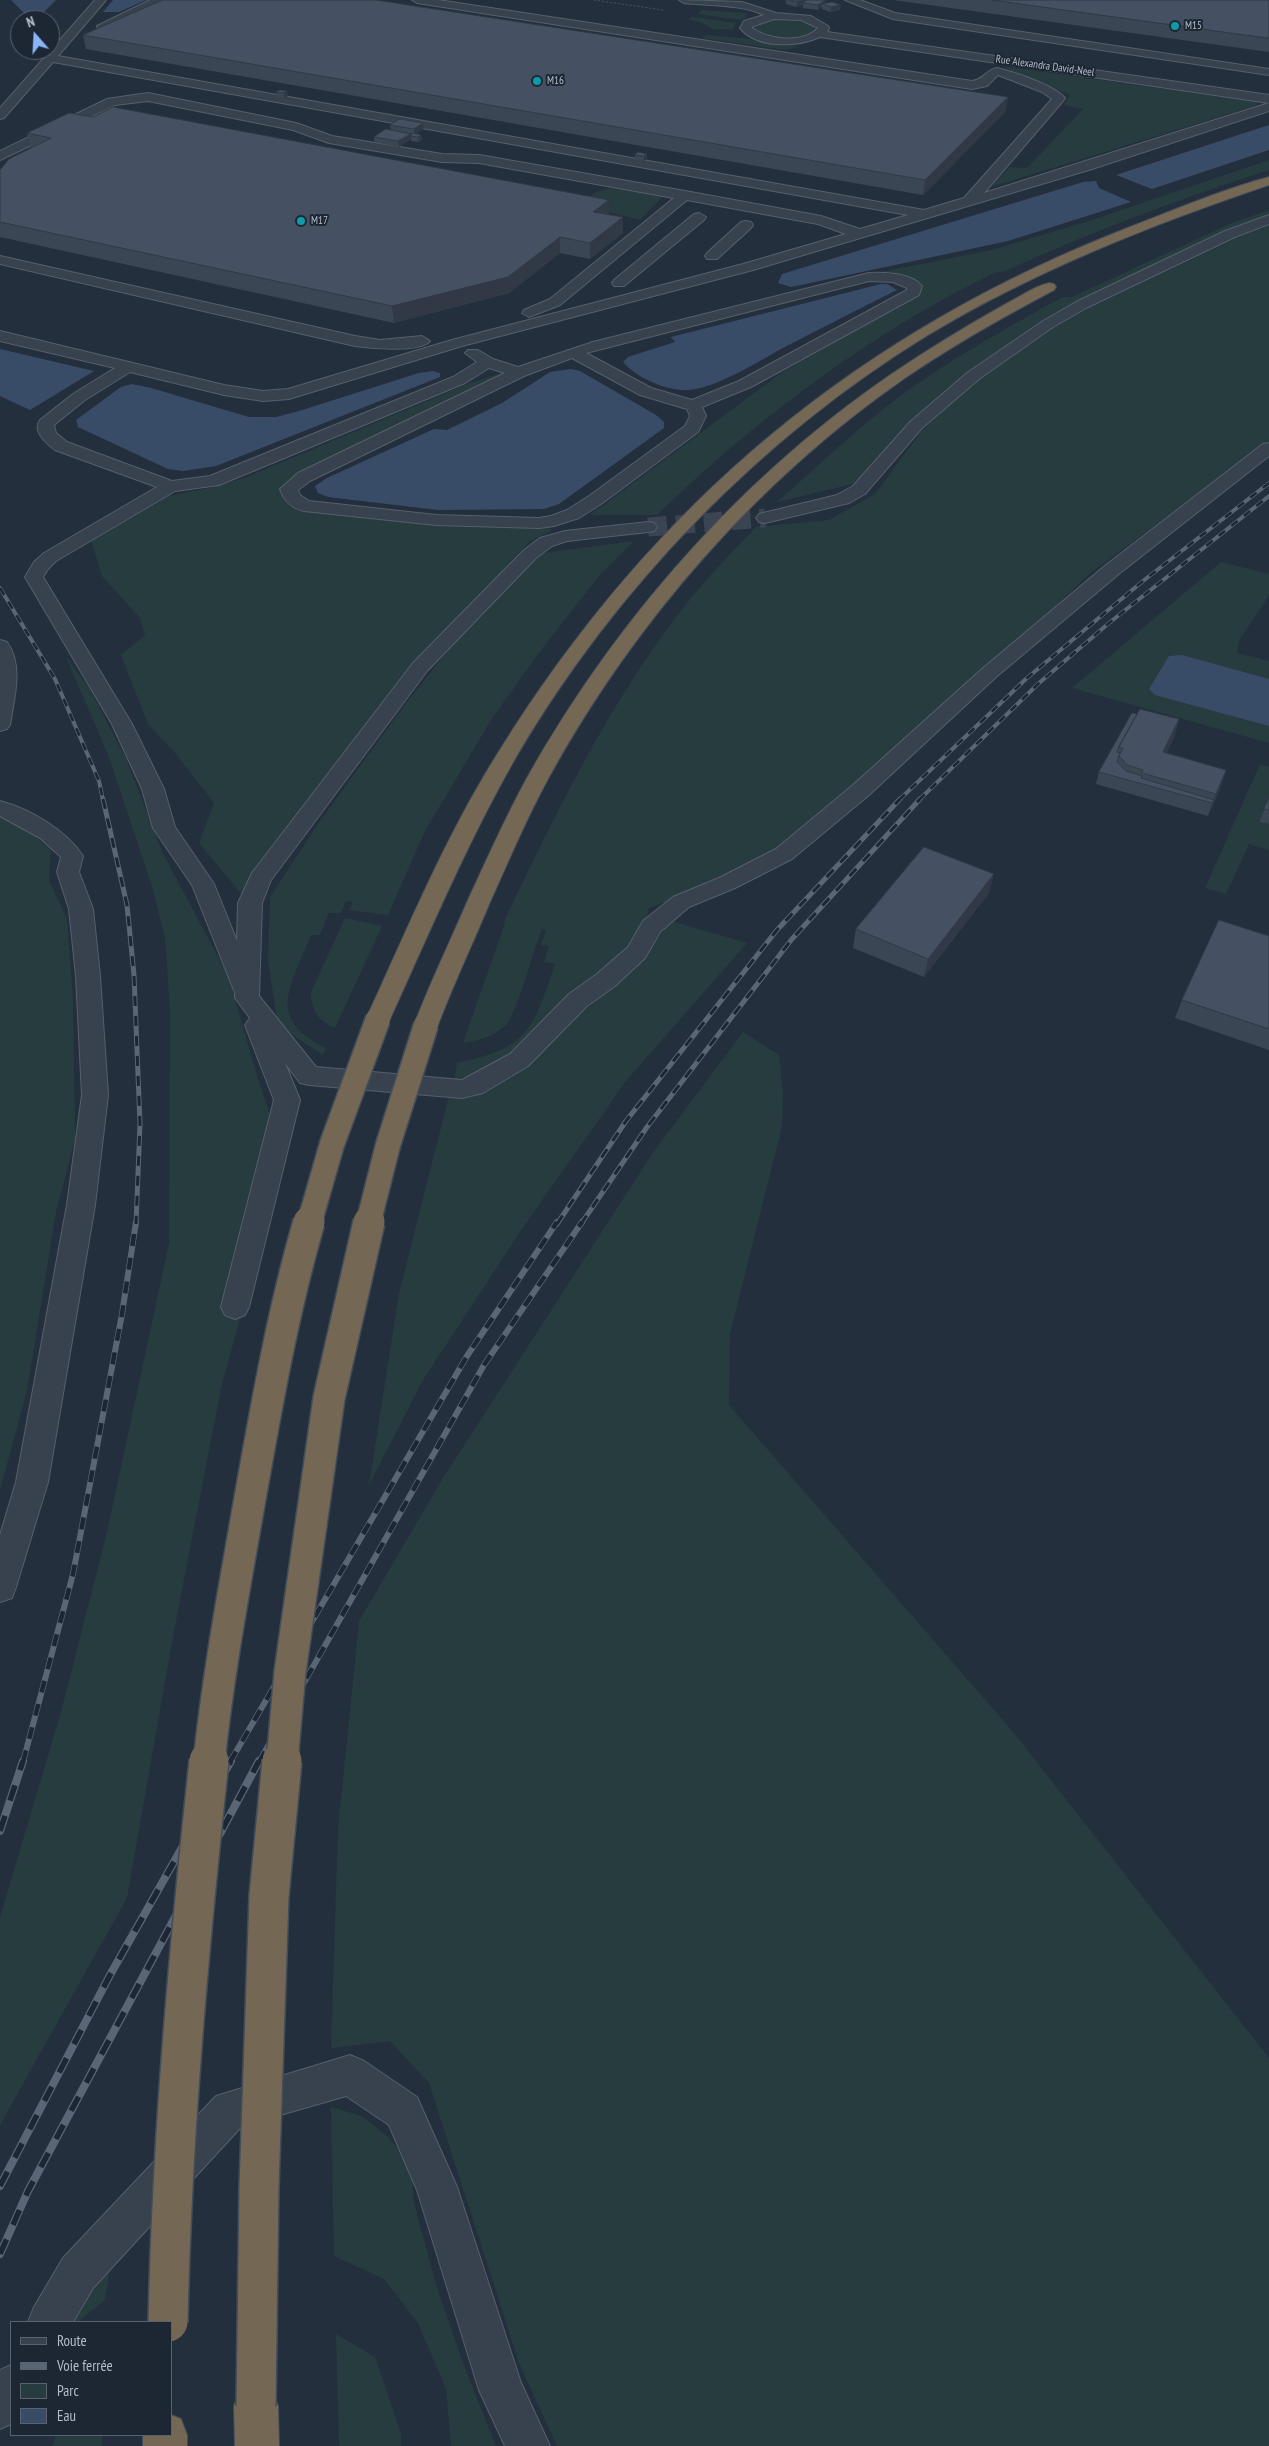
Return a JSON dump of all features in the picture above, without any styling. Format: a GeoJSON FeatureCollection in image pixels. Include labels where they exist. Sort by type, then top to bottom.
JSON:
{"type":"FeatureCollection","features":[{"type":"Feature","properties":{"kind":"highway"},"geometry":{"type":"LineString","coordinates":[[168,2321],[170,2218],[192,1917],[217,1686],[268,1396],[294,1274],[332,1144],[378,1019],[465,830],[508,753],[574,653],[642,568],[772,442],[851,380],[920,334],[995,292],[1064,259],[1146,224],[1269,181]]}},
{"type":"Feature","properties":{"kind":"highway"},"geometry":{"type":"LineString","coordinates":[[1098,263],[1171,232],[1269,196]]}},
{"type":"Feature","properties":{"kind":"highway"},"geometry":{"type":"LineString","coordinates":[[256,2426],[259,2188],[269,1896],[290,1672],[333,1379],[355,1278],[388,1145],[439,991],[503,846],[548,758],[612,661],[676,579],[743,506],[805,447],[881,388],[946,343],[1020,301],[1064,280]]}},
{"type":"Feature","properties":{"kind":"street"},"geometry":{"type":"LineString","coordinates":[[60,47],[101,0]]}},
{"type":"Feature","properties":{"kind":"street"},"geometry":{"type":"LineString","coordinates":[[102,26],[159,0]]}},
{"type":"Feature","properties":{"kind":"street"},"geometry":{"type":"LineString","coordinates":[[684,0],[761,8],[774,16]]}},
{"type":"Feature","properties":{"kind":"street"},"geometry":{"type":"LineString","coordinates":[[850,0],[893,16],[1043,39],[1126,46],[1269,72]]}},
{"type":"Feature","properties":{"kind":"street"},"geometry":{"type":"LineString","coordinates":[[416,6],[432,2],[972,85],[983,84],[996,71]]}},
{"type":"Feature","properties":{"kind":"street"},"geometry":{"type":"LineString","coordinates":[[749,33],[745,28],[748,23],[774,16],[792,16],[818,22],[824,28],[821,34]]}},
{"type":"Feature","properties":{"kind":"street","name":"Rue Alexandra David-Neel"},"geometry":{"type":"LineString","coordinates":[[733,34],[749,33],[777,40],[798,40],[821,34],[1269,99]]}},
{"type":"Feature","properties":{"kind":"street"},"geometry":{"type":"LineString","coordinates":[[1076,43],[1084,34]]}},
{"type":"Feature","properties":{"kind":"street"},"geometry":{"type":"LineString","coordinates":[[1029,52],[1043,39]]}},
{"type":"Feature","properties":{"kind":"street"},"geometry":{"type":"LineString","coordinates":[[798,40],[816,48]]}},
{"type":"Feature","properties":{"kind":"street"},"geometry":{"type":"LineString","coordinates":[[1113,62],[1126,46]]}},
{"type":"Feature","properties":{"kind":"street"},"geometry":{"type":"LineString","coordinates":[[842,50],[856,50],[996,71],[1028,82],[1059,98],[968,202]]}},
{"type":"Feature","properties":{"kind":"street"},"geometry":{"type":"LineString","coordinates":[[740,62],[754,51]]}},
{"type":"Feature","properties":{"kind":"street"},"geometry":{"type":"LineString","coordinates":[[1057,56],[1093,62]]}},
{"type":"Feature","properties":{"kind":"street"},"geometry":{"type":"LineString","coordinates":[[790,69],[804,59]]}},
{"type":"Feature","properties":{"kind":"street"},"geometry":{"type":"LineString","coordinates":[[0,115],[48,60]]}},
{"type":"Feature","properties":{"kind":"street"},"geometry":{"type":"LineString","coordinates":[[60,60],[884,206],[924,215]]}},
{"type":"Feature","properties":{"kind":"street"},"geometry":{"type":"LineString","coordinates":[[1126,78],[1134,68]]}},
{"type":"Feature","properties":{"kind":"street"},"geometry":{"type":"LineString","coordinates":[[0,156],[111,102],[148,97],[296,127],[329,139],[442,158],[478,159],[685,195],[821,220],[860,234]]}},
{"type":"Feature","properties":{"kind":"street"},"geometry":{"type":"LineString","coordinates":[[0,336],[126,368],[224,390],[264,396],[289,394],[458,343],[748,267],[968,202],[1269,107]]}},
{"type":"Feature","properties":{"kind":"street"},"geometry":{"type":"LineString","coordinates":[[0,260],[355,341],[380,345],[402,344],[421,341],[545,307],[685,195]]}},
{"type":"Feature","properties":{"kind":"street"},"geometry":{"type":"LineString","coordinates":[[620,283],[704,218],[665,211]]}},
{"type":"Feature","properties":{"kind":"street"},"geometry":{"type":"LineString","coordinates":[[765,518],[843,499],[859,490],[916,425],[973,376],[1048,324],[1081,304],[1105,295],[1230,234],[1269,219]]}},
{"type":"Feature","properties":{"kind":"street"},"geometry":{"type":"LineString","coordinates":[[727,222],[764,229]]}},
{"type":"Feature","properties":{"kind":"street"},"geometry":{"type":"LineString","coordinates":[[712,256],[746,225]]}},
{"type":"Feature","properties":{"kind":"street"},"geometry":{"type":"LineString","coordinates":[[574,353],[640,391],[668,401],[693,405],[720,396],[854,326],[914,292],[915,286],[904,280],[885,276],[869,277],[716,314],[574,353],[538,364],[304,477],[289,489],[292,498],[304,506],[436,520],[539,523],[559,528],[648,527]]}},
{"type":"Feature","properties":{"kind":"street"},"geometry":{"type":"LineString","coordinates":[[458,343],[488,362],[518,373]]}},
{"type":"Feature","properties":{"kind":"street"},"geometry":{"type":"LineString","coordinates":[[235,1307],[287,1100],[203,884],[164,828],[153,789],[122,724],[34,577],[40,566],[50,557],[171,486],[213,480],[277,456],[459,380],[488,362]]}},
{"type":"Feature","properties":{"kind":"street"},"geometry":{"type":"LineString","coordinates":[[126,368],[79,397],[46,423],[46,430],[50,438],[60,446],[171,486]]}},
{"type":"Feature","properties":{"kind":"street"},"geometry":{"type":"LineString","coordinates":[[693,405],[698,416],[692,429],[573,514],[546,542],[530,554],[420,667],[260,878],[250,902],[247,998],[309,1076],[462,1089],[474,1086],[519,1060],[578,1000],[606,980],[637,952],[652,927],[681,902],[727,883],[784,854],[861,790],[989,673],[1113,569],[1269,448]]}},
{"type":"Feature","properties":{"kind":"street"},"geometry":{"type":"LineString","coordinates":[[0,646],[4,653],[6,667],[0,725]]}},
{"type":"Feature","properties":{"kind":"street"},"geometry":{"type":"LineString","coordinates":[[0,808],[32,823],[58,839],[72,856],[68,872],[81,909],[88,976],[95,1095],[81,1205],[32,1482],[0,1587]]}},
{"type":"Feature","properties":{"kind":"street"},"geometry":{"type":"LineString","coordinates":[[50,2321],[78,2273],[230,2110],[350,2075],[403,2111],[437,2187],[501,2390],[528,2446]]}},
{"type":"Feature","properties":{"kind":"street"},"geometry":{"type":"LineString","coordinates":[[0,2407],[10,2389]]}},
{"type":"Feature","properties":{"kind":"green space"},"geometry":{"type":"Polygon","coordinates":[[[702,10],[746,13],[745,18],[740,20],[697,14],[702,10]]]}},
{"type":"Feature","properties":{"kind":"green space"},"geometry":{"type":"Polygon","coordinates":[[[692,17],[736,23],[732,30],[713,29],[700,22],[689,20],[692,17]]]}},
{"type":"Feature","properties":{"kind":"green space"},"geometry":{"type":"Polygon","coordinates":[[[786,19],[802,21],[813,26],[814,31],[801,37],[784,39],[767,36],[755,28],[765,22],[786,19]]]}},
{"type":"Feature","properties":{"kind":"green space"},"geometry":{"type":"Polygon","coordinates":[[[706,35],[751,39],[749,39],[801,47],[784,50],[701,38],[706,35]]]}},
{"type":"Feature","properties":{"kind":"green space"},"geometry":{"type":"Polygon","coordinates":[[[1001,66],[1256,102],[1258,105],[991,187],[1010,167],[1027,168],[1083,109],[1064,105],[1070,95],[1001,66]]]}},
{"type":"Feature","properties":{"kind":"green space"},"geometry":{"type":"Polygon","coordinates":[[[1269,160],[1269,170],[1136,217],[1005,271],[994,273],[948,296],[904,322],[816,381],[733,446],[657,515],[590,515],[781,373],[918,293],[876,273],[992,250],[1092,220],[1269,160]]]}},
{"type":"Feature","properties":{"kind":"green space"},"geometry":{"type":"Polygon","coordinates":[[[610,188],[663,196],[640,220],[579,205],[594,193],[610,188]]]}},
{"type":"Feature","properties":{"kind":"green space"},"geometry":{"type":"Polygon","coordinates":[[[1269,210],[1269,217],[1093,297],[915,420],[853,484],[777,502],[881,411],[934,372],[970,350],[1062,297],[1072,297],[1232,223],[1269,210]]]}},
{"type":"Feature","properties":{"kind":"green space"},"geometry":{"type":"Polygon","coordinates":[[[1269,223],[1269,442],[1089,574],[1034,627],[995,658],[788,844],[733,873],[648,909],[644,929],[623,960],[557,1018],[497,1065],[454,1081],[457,1063],[500,1050],[514,1042],[525,1032],[541,1005],[555,964],[544,962],[549,946],[541,945],[546,930],[542,929],[520,995],[506,1025],[486,1037],[463,1043],[505,919],[571,786],[620,700],[646,659],[675,618],[724,560],[756,527],[829,520],[875,494],[921,432],[962,390],[1063,320],[1269,223]]]}},
{"type":"Feature","properties":{"kind":"green space"},"geometry":{"type":"Polygon","coordinates":[[[501,373],[499,379],[361,448],[284,496],[287,502],[293,506],[548,526],[552,531],[530,541],[507,565],[243,896],[199,843],[214,803],[176,754],[148,724],[121,655],[145,635],[140,618],[102,576],[91,540],[169,496],[214,487],[244,478],[470,383],[501,373]]]}},
{"type":"Feature","properties":{"kind":"green space"},"geometry":{"type":"Polygon","coordinates":[[[634,541],[600,575],[541,650],[491,720],[424,833],[388,915],[349,910],[353,902],[346,901],[341,913],[329,913],[320,935],[311,935],[295,972],[289,993],[288,1010],[297,1028],[308,1038],[326,1048],[323,1055],[291,1034],[277,1020],[268,960],[270,897],[320,821],[406,703],[457,639],[523,569],[543,553],[634,541]]]}},
{"type":"Feature","properties":{"kind":"green space"},"geometry":{"type":"Polygon","coordinates":[[[1221,562],[1269,574],[1269,595],[1239,641],[1237,653],[1269,661],[1269,743],[1072,688],[1221,562]]]}},
{"type":"Feature","properties":{"kind":"green space"},"geometry":{"type":"Polygon","coordinates":[[[66,657],[89,688],[125,756],[163,854],[228,975],[259,1082],[284,1157],[221,1388],[172,1642],[127,1898],[0,2125],[0,1917],[61,1712],[107,1532],[169,1243],[170,1008],[165,939],[152,886],[109,757],[66,657]]]}},
{"type":"Feature","properties":{"kind":"green space"},"geometry":{"type":"Polygon","coordinates":[[[1260,764],[1269,767],[1269,800],[1259,821],[1269,824],[1269,850],[1249,844],[1226,894],[1205,888],[1260,764]]]}},
{"type":"Feature","properties":{"kind":"green space"},"geometry":{"type":"Polygon","coordinates":[[[0,817],[25,828],[51,850],[49,880],[67,919],[73,1000],[75,1139],[56,1212],[27,1391],[0,1490],[0,817]]]}},
{"type":"Feature","properties":{"kind":"green space"},"geometry":{"type":"Polygon","coordinates":[[[345,918],[382,926],[335,1028],[324,1022],[317,1014],[312,1004],[311,992],[345,918]]]}},
{"type":"Feature","properties":{"kind":"green space"},"geometry":{"type":"Polygon","coordinates":[[[671,921],[747,943],[626,1081],[524,1226],[423,1380],[369,1485],[399,1293],[449,1096],[527,1062],[641,960],[671,921]]]}},
{"type":"Feature","properties":{"kind":"green space"},"geometry":{"type":"Polygon","coordinates":[[[743,1032],[779,1055],[783,1092],[782,1127],[730,1334],[729,1405],[1014,1733],[1269,2058],[1269,2446],[557,2446],[519,2363],[429,2083],[390,2041],[331,2048],[338,1829],[359,1621],[443,1478],[652,1154],[743,1032]]]}},
{"type":"Feature","properties":{"kind":"green space"},"geometry":{"type":"Polygon","coordinates":[[[331,2107],[362,2116],[388,2137],[411,2164],[414,2203],[437,2288],[465,2368],[496,2446],[451,2446],[446,2389],[418,2323],[384,2279],[334,2256],[331,2107]]]}},
{"type":"Feature","properties":{"kind":"green space"},"geometry":{"type":"Polygon","coordinates":[[[111,2261],[105,2300],[79,2321],[65,2321],[111,2261]]]}},
{"type":"Feature","properties":{"kind":"green space"},"geometry":{"type":"Polygon","coordinates":[[[336,2334],[375,2357],[401,2433],[401,2446],[339,2446],[336,2334]]]}},
{"type":"Feature","properties":{"kind":"green space"},"geometry":{"type":"Polygon","coordinates":[[[56,2436],[102,2436],[102,2446],[52,2446],[56,2436]]]}},
{"type":"Feature","properties":{"kind":"water"},"geometry":{"type":"Polygon","coordinates":[[[11,0],[56,0],[46,10],[21,10],[11,0]]]}},
{"type":"Feature","properties":{"kind":"water"},"geometry":{"type":"Polygon","coordinates":[[[113,0],[146,0],[119,12],[103,12],[113,0]]]}},
{"type":"Feature","properties":{"kind":"water"},"geometry":{"type":"Polygon","coordinates":[[[1269,125],[1269,150],[1152,189],[1116,175],[1269,125]]]}},
{"type":"Feature","properties":{"kind":"water"},"geometry":{"type":"Polygon","coordinates":[[[1096,181],[1099,188],[1131,202],[1008,241],[791,287],[778,283],[782,274],[1083,182],[1096,181]]]}},
{"type":"Feature","properties":{"kind":"water"},"geometry":{"type":"Polygon","coordinates":[[[887,284],[897,290],[736,374],[710,385],[688,390],[661,386],[636,373],[623,362],[628,357],[675,342],[671,337],[887,284]]]}},
{"type":"Feature","properties":{"kind":"water"},"geometry":{"type":"Polygon","coordinates":[[[0,349],[94,371],[30,410],[0,396],[0,349]]]}},
{"type":"Feature","properties":{"kind":"water"},"geometry":{"type":"Polygon","coordinates":[[[571,369],[580,371],[656,415],[664,422],[664,428],[559,504],[544,509],[438,510],[328,497],[318,493],[315,486],[327,478],[434,429],[447,430],[502,403],[550,372],[571,369]]]}},
{"type":"Feature","properties":{"kind":"water"},"geometry":{"type":"Polygon","coordinates":[[[433,371],[440,373],[440,377],[216,466],[183,471],[168,469],[78,427],[76,420],[121,387],[132,384],[249,417],[276,417],[419,373],[433,371]]]}},
{"type":"Feature","properties":{"kind":"water"},"geometry":{"type":"Polygon","coordinates":[[[1182,655],[1269,679],[1269,726],[1155,695],[1149,689],[1169,656],[1182,655]]]}},
{"type":"Feature","properties":{"kind":"building","name":"M16"},"geometry":{"type":"Polygon","coordinates":[[[163,0],[376,0],[1008,97],[925,180],[83,35],[163,0]]]}},
{"type":"Feature","properties":{"kind":"building"},"geometry":{"type":"Polygon","coordinates":[[[807,0],[826,0],[818,5],[803,3],[807,0]]]}},
{"type":"Feature","properties":{"kind":"building"},"geometry":{"type":"Polygon","coordinates":[[[992,0],[1269,0],[1269,38],[992,0]]]}},
{"type":"Feature","properties":{"kind":"building"},"geometry":{"type":"Polygon","coordinates":[[[832,2],[841,5],[831,7],[822,4],[832,2]]]}},
{"type":"Feature","properties":{"kind":"building"},"geometry":{"type":"Polygon","coordinates":[[[280,90],[287,91],[284,93],[276,92],[280,90]]]}},
{"type":"Feature","properties":{"kind":"building","name":"M17"},"geometry":{"type":"Polygon","coordinates":[[[113,107],[609,200],[593,212],[623,217],[590,243],[560,237],[508,277],[392,306],[0,222],[0,170],[9,159],[51,138],[27,133],[69,113],[93,117],[113,107]]]}},
{"type":"Feature","properties":{"kind":"building"},"geometry":{"type":"Polygon","coordinates":[[[400,119],[423,123],[414,129],[390,125],[400,119]]]}},
{"type":"Feature","properties":{"kind":"building"},"geometry":{"type":"Polygon","coordinates":[[[386,129],[411,134],[398,141],[374,137],[386,129]]]}},
{"type":"Feature","properties":{"kind":"building"},"geometry":{"type":"Polygon","coordinates":[[[414,133],[421,135],[418,137],[410,136],[414,133]]]}},
{"type":"Feature","properties":{"kind":"building"},"geometry":{"type":"Polygon","coordinates":[[[638,152],[647,154],[644,156],[635,155],[638,152]]]}},
{"type":"Feature","properties":{"kind":"building"},"geometry":{"type":"Polygon","coordinates":[[[1140,709],[1179,719],[1163,752],[1226,770],[1216,794],[1142,773],[1143,770],[1127,765],[1119,756],[1123,748],[1119,747],[1140,709]]]}},
{"type":"Feature","properties":{"kind":"building"},"geometry":{"type":"Polygon","coordinates":[[[1132,713],[1137,714],[1119,747],[1117,752],[1120,753],[1117,762],[1126,771],[1142,776],[1141,778],[1214,800],[1212,803],[1099,772],[1132,713]]]}},
{"type":"Feature","properties":{"kind":"building"},"geometry":{"type":"Polygon","coordinates":[[[1269,798],[1269,810],[1264,809],[1269,798]]]}},
{"type":"Feature","properties":{"kind":"building"},"geometry":{"type":"Polygon","coordinates":[[[924,847],[994,874],[928,959],[856,929],[924,847]]]}},
{"type":"Feature","properties":{"kind":"building"},"geometry":{"type":"Polygon","coordinates":[[[1219,920],[1269,936],[1269,1029],[1182,1000],[1219,920]]]}},
{"type":"Feature","properties":{"kind":"tunnel"},"geometry":{"type":"LineString","coordinates":[[648,527],[765,518]]}},
{"type":"Feature","properties":{"kind":"railway"},"geometry":{"type":"LineString","coordinates":[[900,799],[1027,678],[1143,581],[1269,483]]}},
{"type":"Feature","properties":{"kind":"railway"},"geometry":{"type":"LineString","coordinates":[[920,799],[1038,684],[1109,623],[1269,496]]}},
{"type":"Feature","properties":{"kind":"railway"},"geometry":{"type":"LineString","coordinates":[[0,588],[55,679],[99,781],[103,800]]}},
{"type":"Feature","properties":{"kind":"railway"},"geometry":{"type":"LineString","coordinates":[[103,799],[127,905],[134,975],[140,1124],[136,1224]]}},
{"type":"Feature","properties":{"kind":"railway"},"geometry":{"type":"LineString","coordinates":[[557,1224],[626,1121],[777,930],[900,799]]}},
{"type":"Feature","properties":{"kind":"railway"},"geometry":{"type":"LineString","coordinates":[[581,1224],[647,1127],[792,939],[920,799]]}},
{"type":"Feature","properties":{"kind":"railway"},"geometry":{"type":"LineString","coordinates":[[23,1762],[73,1574],[122,1314],[136,1222]]}},
{"type":"Feature","properties":{"kind":"railway"},"geometry":{"type":"LineString","coordinates":[[230,1762],[467,1356],[557,1222]]}},
{"type":"Feature","properties":{"kind":"railway"},"geometry":{"type":"LineString","coordinates":[[259,1762],[484,1365],[582,1222]]}},
{"type":"Feature","properties":{"kind":"railway"},"geometry":{"type":"LineString","coordinates":[[0,1831],[23,1761]]}},
{"type":"Feature","properties":{"kind":"railway"},"geometry":{"type":"LineString","coordinates":[[0,2186],[110,1975],[231,1761]]}},
{"type":"Feature","properties":{"kind":"railway"},"geometry":{"type":"LineString","coordinates":[[0,2254],[28,2191],[259,1761]]}},
{"type":"Feature","properties":{"kind":"place","name":"M15"},"geometry":{"type":"Point","coordinates":[1175,26]}},
{"type":"Feature","properties":{"kind":"place","name":"M16"},"geometry":{"type":"Point","coordinates":[537,81]}},
{"type":"Feature","properties":{"kind":"place","name":"M17"},"geometry":{"type":"Point","coordinates":[301,221]}}]}
